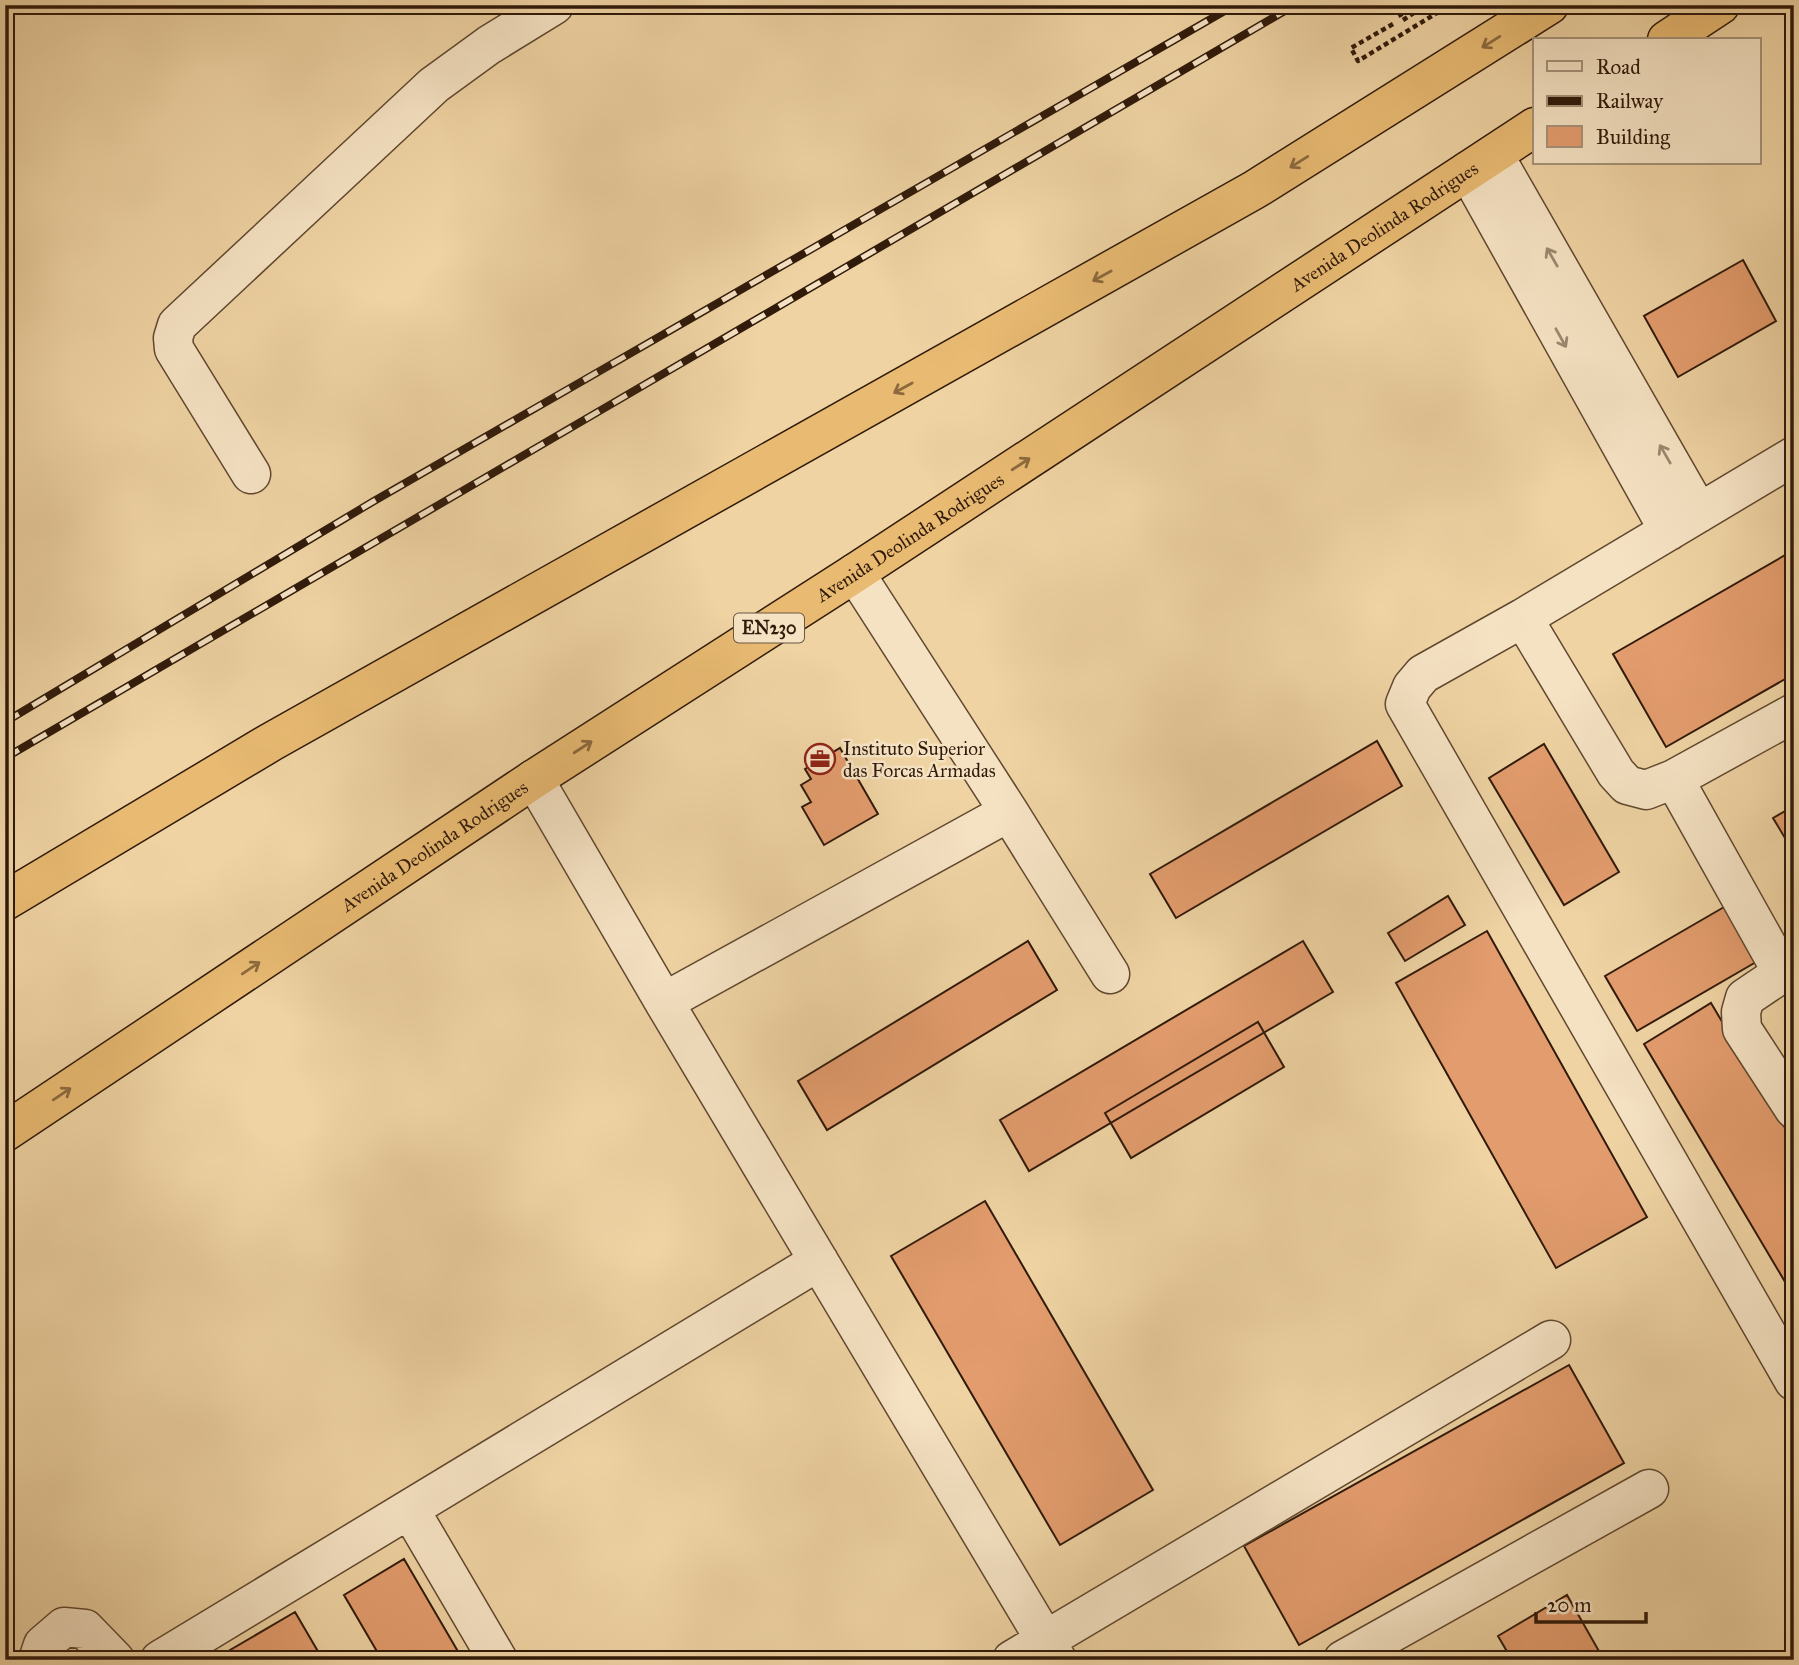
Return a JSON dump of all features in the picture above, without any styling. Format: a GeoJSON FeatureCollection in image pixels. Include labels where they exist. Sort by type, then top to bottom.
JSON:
{"type":"FeatureCollection","features":[{"type":"Feature","properties":{"kind":"highway"},"geometry":{"type":"LineString","coordinates":[[5,901],[283,736],[1254,190],[1549,5]]}},
{"type":"Feature","properties":{"kind":"highway"},"geometry":{"type":"LineString","coordinates":[[1670,38],[1720,5]]}},
{"type":"Feature","properties":{"kind":"highway","name":"Avenida Deolinda Rodrigues"},"geometry":{"type":"LineString","coordinates":[[5,1132],[534,779],[855,573],[1533,128]]}},
{"type":"Feature","properties":{"kind":"street"},"geometry":{"type":"LineString","coordinates":[[251,474],[174,349],[173,338],[177,325],[434,85],[489,45],[554,5]]}},
{"type":"Feature","properties":{"kind":"street"},"geometry":{"type":"LineString","coordinates":[[1481,163],[1684,522]]}},
{"type":"Feature","properties":{"kind":"street"},"geometry":{"type":"LineString","coordinates":[[1794,456],[1523,618],[1423,674],[1412,687],[1405,704],[1794,1381]]}},
{"type":"Feature","properties":{"kind":"street"},"geometry":{"type":"LineString","coordinates":[[855,573],[1009,811],[1110,974]]}},
{"type":"Feature","properties":{"kind":"street"},"geometry":{"type":"LineString","coordinates":[[1523,618],[1616,772],[1627,785],[1647,790],[1674,779],[1794,713]]}},
{"type":"Feature","properties":{"kind":"street"},"geometry":{"type":"LineString","coordinates":[[534,779],[1051,1650]]}},
{"type":"Feature","properties":{"kind":"street"},"geometry":{"type":"LineString","coordinates":[[1674,779],[1788,969],[1745,998],[1741,1020],[1742,1029],[1794,1109]]}},
{"type":"Feature","properties":{"kind":"street"},"geometry":{"type":"LineString","coordinates":[[664,1002],[1009,811]]}},
{"type":"Feature","properties":{"kind":"street"},"geometry":{"type":"LineString","coordinates":[[160,1660],[819,1261]]}},
{"type":"Feature","properties":{"kind":"street"},"geometry":{"type":"LineString","coordinates":[[1012,1660],[1051,1650],[1551,1340]]}},
{"type":"Feature","properties":{"kind":"street"},"geometry":{"type":"LineString","coordinates":[[1343,1660],[1649,1489]]}},
{"type":"Feature","properties":{"kind":"street"},"geometry":{"type":"LineString","coordinates":[[410,1510],[498,1660]]}},
{"type":"Feature","properties":{"kind":"street"},"geometry":{"type":"LineString","coordinates":[[38,1660],[43,1645],[64,1627],[85,1629],[115,1660]]}},
{"type":"Feature","properties":{"kind":"path"},"geometry":{"type":"LineString","coordinates":[[1404,5],[1396,7],[1403,20],[1426,5]]}},
{"type":"Feature","properties":{"kind":"path"},"geometry":{"type":"LineString","coordinates":[[1393,24],[1351,48],[1358,61],[1450,5]]}},
{"type":"Feature","properties":{"kind":"building"},"geometry":{"type":"Polygon","coordinates":[[[1743,260],[1776,321],[1678,377],[1644,316],[1743,260]]]}},
{"type":"Feature","properties":{"kind":"building"},"geometry":{"type":"Polygon","coordinates":[[[1794,550],[1794,674],[1666,747],[1613,654],[1794,550]]]}},
{"type":"Feature","properties":{"kind":"building"},"geometry":{"type":"Polygon","coordinates":[[[1377,741],[1402,786],[1176,918],[1150,874],[1377,741]]]}},
{"type":"Feature","properties":{"kind":"building"},"geometry":{"type":"Polygon","coordinates":[[[1544,744],[1619,872],[1564,905],[1489,778],[1544,744]]]}},
{"type":"Feature","properties":{"kind":"building"},"geometry":{"type":"Polygon","coordinates":[[[840,748],[878,814],[824,845],[802,807],[811,802],[801,785],[811,779],[805,769],[840,748]]]}},
{"type":"Feature","properties":{"kind":"building"},"geometry":{"type":"Polygon","coordinates":[[[1794,806],[1794,853],[1773,818],[1794,806]]]}},
{"type":"Feature","properties":{"kind":"building"},"geometry":{"type":"Polygon","coordinates":[[[1448,896],[1465,925],[1405,961],[1388,933],[1448,896]]]}},
{"type":"Feature","properties":{"kind":"building"},"geometry":{"type":"Polygon","coordinates":[[[1731,903],[1763,958],[1637,1031],[1605,976],[1731,903]]]}},
{"type":"Feature","properties":{"kind":"building"},"geometry":{"type":"Polygon","coordinates":[[[1487,931],[1647,1217],[1556,1268],[1396,983],[1487,931]]]}},
{"type":"Feature","properties":{"kind":"building"},"geometry":{"type":"Polygon","coordinates":[[[1028,941],[1057,990],[827,1130],[798,1081],[1028,941]]]}},
{"type":"Feature","properties":{"kind":"building"},"geometry":{"type":"Polygon","coordinates":[[[1303,941],[1333,992],[1029,1171],[1000,1120],[1303,941]]]}},
{"type":"Feature","properties":{"kind":"building"},"geometry":{"type":"Polygon","coordinates":[[[1711,1003],[1794,1143],[1794,1297],[1644,1044],[1711,1003]]]}},
{"type":"Feature","properties":{"kind":"building"},"geometry":{"type":"Polygon","coordinates":[[[1258,1022],[1284,1067],[1131,1158],[1105,1113],[1258,1022]]]}},
{"type":"Feature","properties":{"kind":"building"},"geometry":{"type":"Polygon","coordinates":[[[985,1201],[1153,1490],[1060,1545],[891,1256],[985,1201]]]}},
{"type":"Feature","properties":{"kind":"building"},"geometry":{"type":"Polygon","coordinates":[[[1569,1365],[1624,1463],[1299,1645],[1244,1546],[1569,1365]]]}},
{"type":"Feature","properties":{"kind":"building"},"geometry":{"type":"Polygon","coordinates":[[[404,1559],[463,1660],[382,1660],[344,1595],[404,1559]]]}},
{"type":"Feature","properties":{"kind":"building"},"geometry":{"type":"Polygon","coordinates":[[[1567,1595],[1604,1660],[1512,1660],[1498,1636],[1567,1595]]]}},
{"type":"Feature","properties":{"kind":"building"},"geometry":{"type":"Polygon","coordinates":[[[295,1612],[323,1660],[213,1660],[295,1612]]]}},
{"type":"Feature","properties":{"kind":"railway"},"geometry":{"type":"LineString","coordinates":[[5,722],[374,501],[1235,5]]}},
{"type":"Feature","properties":{"kind":"railway"},"geometry":{"type":"LineString","coordinates":[[5,758],[1295,5]]}},
{"type":"Feature","properties":{"kind":"place","name":"Instituto Superior das Forcas Armadas"},"geometry":{"type":"Point","coordinates":[820,759]}}]}
